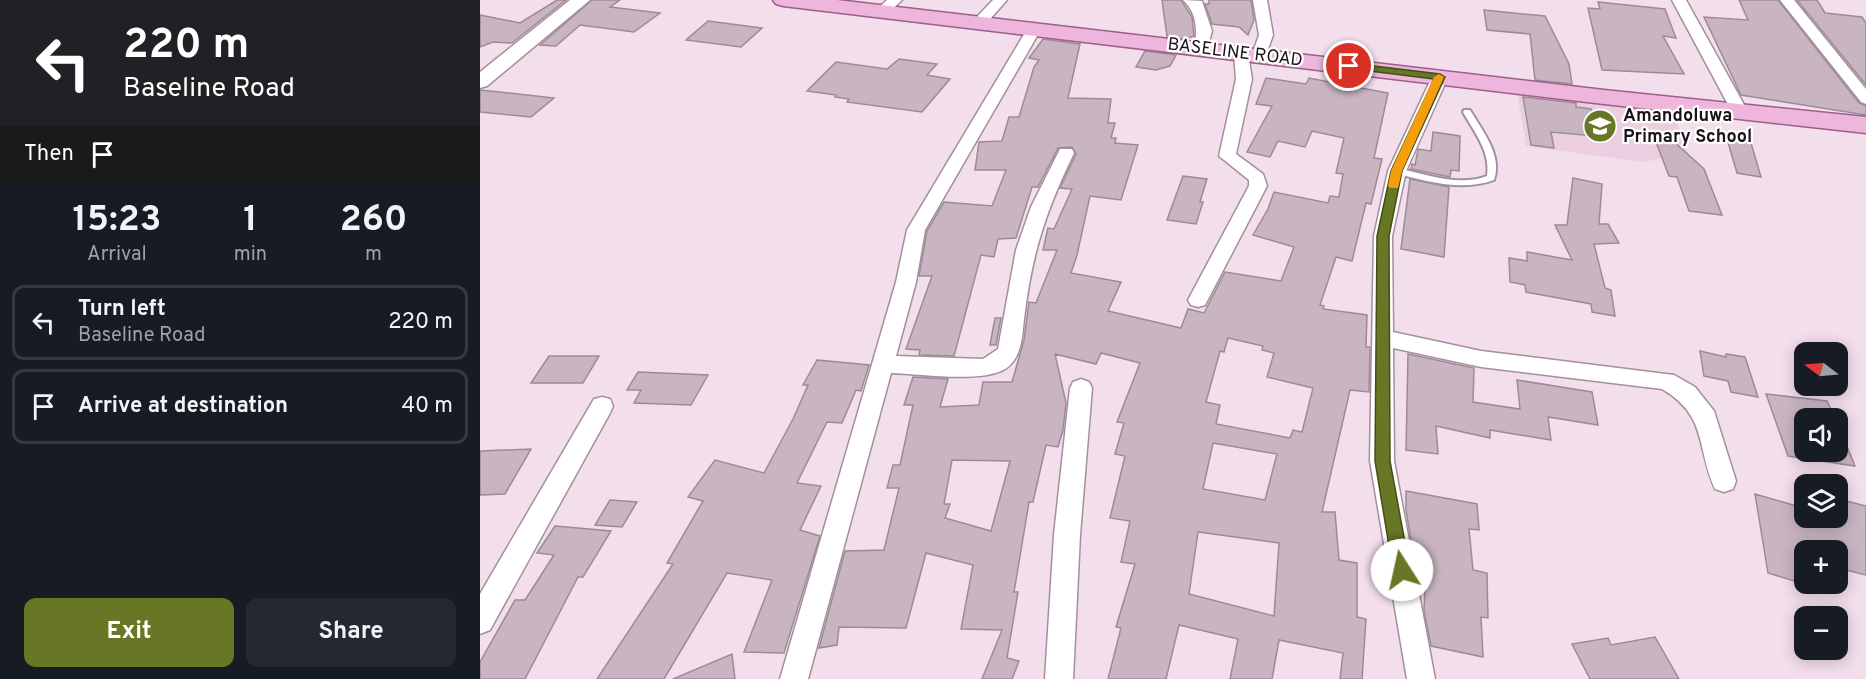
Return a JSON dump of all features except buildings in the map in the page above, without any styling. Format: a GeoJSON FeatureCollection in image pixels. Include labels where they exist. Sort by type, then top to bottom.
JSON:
{"type":"FeatureCollection","features":[{"type":"Feature","properties":{"kind":"main road","name":"BASELINE ROAD"},"geometry":{"type":"LineString","coordinates":[[783,0],[888,6],[978,24],[1033,31],[1866,125]]}},
{"type":"Feature","properties":{"kind":"street"},"geometry":{"type":"LineString","coordinates":[[480,82],[581,0]]}},
{"type":"Feature","properties":{"kind":"street"},"geometry":{"type":"LineString","coordinates":[[978,24],[1000,0]]}},
{"type":"Feature","properties":{"kind":"street"},"geometry":{"type":"LineString","coordinates":[[1190,0],[1195,1],[1205,31],[1201,49]]}},
{"type":"Feature","properties":{"kind":"street"},"geometry":{"type":"LineString","coordinates":[[1198,300],[1258,186],[1257,178],[1227,156],[1250,54],[1266,35],[1260,0]]}},
{"type":"Feature","properties":{"kind":"street"},"geometry":{"type":"LineString","coordinates":[[1679,0],[1739,110]]}},
{"type":"Feature","properties":{"kind":"street"},"geometry":{"type":"LineString","coordinates":[[1787,0],[1866,99]]}},
{"type":"Feature","properties":{"kind":"street"},"geometry":{"type":"LineString","coordinates":[[794,679],[906,282],[916,230],[1033,31]]}},
{"type":"Feature","properties":{"kind":"street"},"geometry":{"type":"LineString","coordinates":[[1421,679],[1382,461],[1383,236],[1397,171],[1440,77]]}},
{"type":"Feature","properties":{"kind":"street"},"geometry":{"type":"LineString","coordinates":[[883,364],[983,368],[996,365],[1005,358],[1010,347],[1022,264],[1028,240],[1036,217],[1066,153]]}},
{"type":"Feature","properties":{"kind":"street"},"geometry":{"type":"LineString","coordinates":[[1382,338],[1481,359],[1666,381],[1688,393],[1706,418],[1724,481]]}},
{"type":"Feature","properties":{"kind":"street"},"geometry":{"type":"LineString","coordinates":[[1059,679],[1067,535],[1081,388]]}},
{"type":"Feature","properties":{"kind":"street"},"geometry":{"type":"LineString","coordinates":[[480,620],[602,406]]}},
{"type":"Feature","properties":{"kind":"lane"},"geometry":{"type":"LineString","coordinates":[[1397,171],[1466,184],[1480,184],[1491,178],[1494,170],[1491,158],[1467,112]]}},
{"type":"Feature","properties":{"kind":"shaded area","name":"Amandoluwa Primary School"},"geometry":{"type":"Polygon","coordinates":[[[1516,86],[1671,106],[1688,154],[1643,162],[1526,146],[1516,86]]]}},
{"type":"Feature","properties":{"kind":"slow traffic"},"geometry":{"type":"LineString","coordinates":[[1394,186],[1397,171],[1439,77]]}},
{"type":"Feature","properties":{"kind":"place","name":"Amandoluwa Primary School"},"geometry":{"type":"Point","coordinates":[1600,126]}},
{"type":"Feature","properties":{"kind":"route"},"geometry":{"type":"LineString","coordinates":[[1349,66],[1440,77],[1397,171],[1383,236],[1382,461],[1402,570]]}}]}
